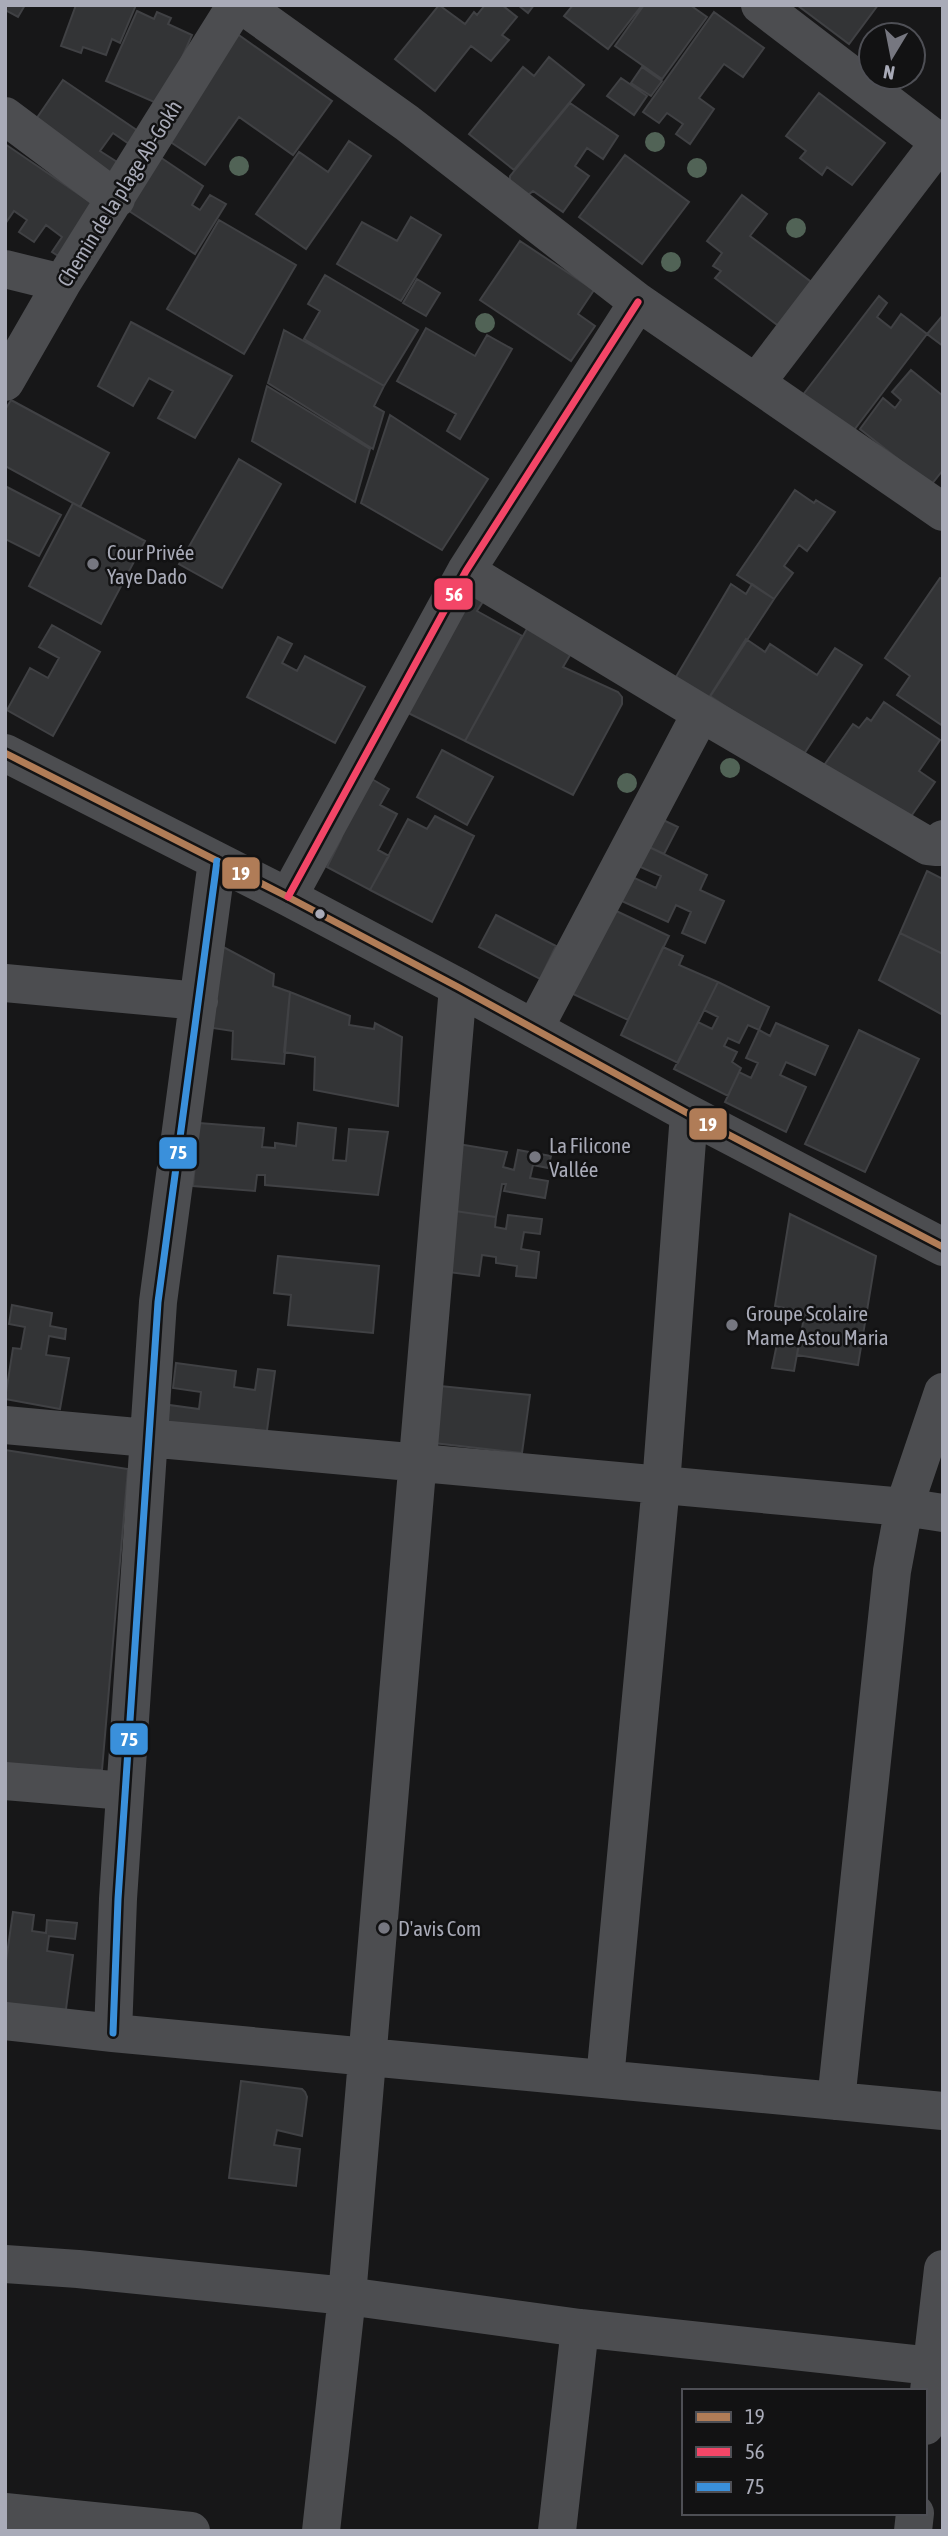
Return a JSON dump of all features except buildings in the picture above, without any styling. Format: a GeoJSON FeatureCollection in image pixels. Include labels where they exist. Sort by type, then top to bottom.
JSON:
{"type":"FeatureCollection","features":[{"type":"Feature","properties":{"kind":"street","name":"Chemin de la plage Ab-Gokh"},"geometry":{"type":"LineString","coordinates":[[5,382],[62,283],[236,5]]}},
{"type":"Feature","properties":{"kind":"street"},"geometry":{"type":"LineString","coordinates":[[242,5],[407,123],[638,302],[943,512]]}},
{"type":"Feature","properties":{"kind":"street"},"geometry":{"type":"LineString","coordinates":[[756,383],[941,144],[760,5]]}},
{"type":"Feature","properties":{"kind":"street"},"geometry":{"type":"LineString","coordinates":[[5,116],[116,199]]}},
{"type":"Feature","properties":{"kind":"street"},"geometry":{"type":"LineString","coordinates":[[5,269],[62,283]]}},
{"type":"Feature","properties":{"kind":"street"},"geometry":{"type":"LineString","coordinates":[[288,897],[466,571],[638,302]]}},
{"type":"Feature","properties":{"kind":"street"},"geometry":{"type":"LineString","coordinates":[[466,571],[928,846],[937,847],[943,839]]}},
{"type":"Feature","properties":{"kind":"street"},"geometry":{"type":"LineString","coordinates":[[534,1029],[701,713]]}},
{"type":"Feature","properties":{"kind":"street"},"geometry":{"type":"LineString","coordinates":[[5,753],[288,897],[689,1114],[943,1247]]}},
{"type":"Feature","properties":{"kind":"street"},"geometry":{"type":"LineString","coordinates":[[113,2033],[125,1791],[158,1302],[218,861]]}},
{"type":"Feature","properties":{"kind":"street"},"geometry":{"type":"LineString","coordinates":[[5,983],[199,1001]]}},
{"type":"Feature","properties":{"kind":"street"},"geometry":{"type":"LineString","coordinates":[[321,2531],[347,2295],[458,987]]}},
{"type":"Feature","properties":{"kind":"street"},"geometry":{"type":"LineString","coordinates":[[605,2080],[661,1485],[689,1114]]}},
{"type":"Feature","properties":{"kind":"street"},"geometry":{"type":"LineString","coordinates":[[836,2101],[891,1585],[904,1507],[943,1392]]}},
{"type":"Feature","properties":{"kind":"street"},"geometry":{"type":"LineString","coordinates":[[5,1425],[904,1507],[943,1513]]}},
{"type":"Feature","properties":{"kind":"street"},"geometry":{"type":"LineString","coordinates":[[5,1781],[125,1791]]}},
{"type":"Feature","properties":{"kind":"street"},"geometry":{"type":"LineString","coordinates":[[5,2021],[943,2111]]}},
{"type":"Feature","properties":{"kind":"street"},"geometry":{"type":"LineString","coordinates":[[5,2264],[347,2295],[580,2328],[932,2366]]}},
{"type":"Feature","properties":{"kind":"street"},"geometry":{"type":"LineString","coordinates":[[927,2409],[943,2269]]}},
{"type":"Feature","properties":{"kind":"street"},"geometry":{"type":"LineString","coordinates":[[557,2531],[580,2328]]}},
{"type":"Feature","properties":{"kind":"street"},"geometry":{"type":"LineString","coordinates":[[5,2512],[191,2531]]}},
{"type":"Feature","properties":{"kind":"transit line","name":"56"},"geometry":{"type":"LineString","coordinates":[[288,897],[466,571],[638,302]]}},
{"type":"Feature","properties":{"kind":"transit line","name":"19"},"geometry":{"type":"LineString","coordinates":[[5,753],[288,897],[689,1114],[943,1247]]}},
{"type":"Feature","properties":{"kind":"transit line","name":"75"},"geometry":{"type":"LineString","coordinates":[[113,2033],[118,1899],[158,1302],[217,861]]}},
{"type":"Feature","properties":{"kind":"place","name":"Cour Privée Yaye Dado"},"geometry":{"type":"Point","coordinates":[93,564]}},
{"type":"Feature","properties":{"kind":"place","name":"La Filicone Vallée"},"geometry":{"type":"Point","coordinates":[535,1157]}},
{"type":"Feature","properties":{"kind":"place","name":"Groupe Scolaire Mame Astou Maria"},"geometry":{"type":"Point","coordinates":[732,1325]}},
{"type":"Feature","properties":{"kind":"place","name":"D'avis Com"},"geometry":{"type":"Point","coordinates":[384,1928]}}]}
